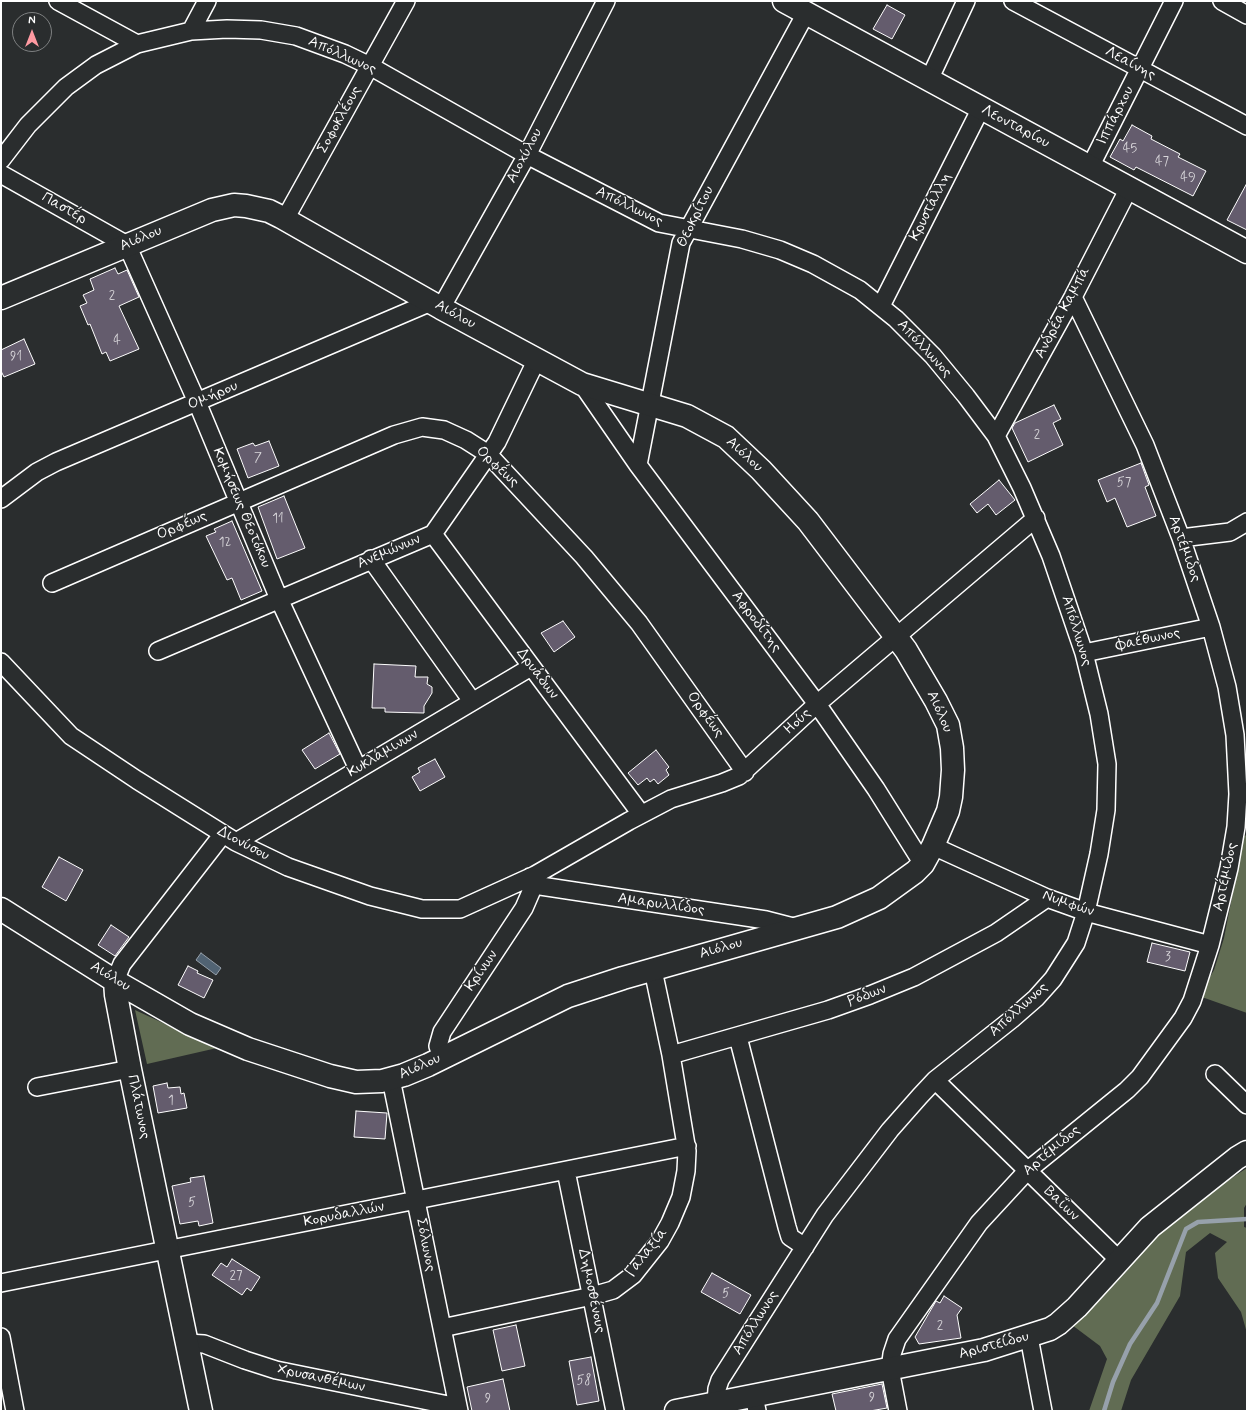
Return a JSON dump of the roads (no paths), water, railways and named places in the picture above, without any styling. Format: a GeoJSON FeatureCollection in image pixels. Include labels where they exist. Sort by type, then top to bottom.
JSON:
{"type":"FeatureCollection","features":[{"type":"Feature","properties":{"kind":"street"},"geometry":{"type":"LineString","coordinates":[[58,1],[136,44]]}},
{"type":"Feature","properties":{"kind":"street"},"geometry":{"type":"LineString","coordinates":[[191,31],[207,1]]}},
{"type":"Feature","properties":{"kind":"street","name":"Σοφοκλέους"},"geometry":{"type":"LineString","coordinates":[[285,219],[406,1]]}},
{"type":"Feature","properties":{"kind":"street","name":"Αιοχύλου"},"geometry":{"type":"LineString","coordinates":[[436,305],[526,155],[606,1]]}},
{"type":"Feature","properties":{"kind":"street","name":"Λεονταρίου"},"geometry":{"type":"LineString","coordinates":[[784,1],[1247,252]]}},
{"type":"Feature","properties":{"kind":"street"},"geometry":{"type":"LineString","coordinates":[[929,80],[966,1]]}},
{"type":"Feature","properties":{"kind":"street","name":"Λεαίνης"},"geometry":{"type":"LineString","coordinates":[[1013,1],[1247,126]]}},
{"type":"Feature","properties":{"kind":"street","name":"Ιππάρχου"},"geometry":{"type":"LineString","coordinates":[[1090,167],[1174,1]]}},
{"type":"Feature","properties":{"kind":"street"},"geometry":{"type":"LineString","coordinates":[[1222,1],[1247,15]]}},
{"type":"Feature","properties":{"kind":"street","name":"Θεοκρίτου"},"geometry":{"type":"LineString","coordinates":[[638,465],[681,243],[806,13]]}},
{"type":"Feature","properties":{"kind":"street","name":"Απόλλωνος"},"geometry":{"type":"LineString","coordinates":[[1,160],[28,125],[66,87],[96,65],[136,44],[191,31],[226,28],[276,32],[317,43],[370,66],[526,155],[651,220],[687,230],[742,239],[794,256],[860,290],[881,306],[914,336],[950,376],[980,413],[996,436],[1036,518],[1058,575],[1084,654],[1099,714],[1106,764],[1104,818],[1099,854],[1086,912],[1076,943],[1053,979],[1036,998],[1012,1019],[935,1080],[890,1130],[863,1164],[825,1215],[720,1380],[717,1389],[716,1403]]}},
{"type":"Feature","properties":{"kind":"street","name":"Κρυστάλλη"},"geometry":{"type":"LineString","coordinates":[[881,306],[981,108]]}},
{"type":"Feature","properties":{"kind":"street","name":"Παστέρ"},"geometry":{"type":"LineString","coordinates":[[1,174],[127,244]]}},
{"type":"Feature","properties":{"kind":"street","name":"Ανδρέα Καμπά"},"geometry":{"type":"LineString","coordinates":[[996,436],[1073,296],[1129,188]]}},
{"type":"Feature","properties":{"kind":"street","name":"Αιόλου"},"geometry":{"type":"LineString","coordinates":[[1,298],[127,244],[212,210],[223,207],[240,206],[257,208],[285,219],[436,305],[582,384],[687,416],[726,437],[761,470],[808,521],[921,674],[941,711],[950,734],[953,770],[951,797],[944,822],[928,855],[898,886],[870,904],[837,917],[568,996],[442,1057],[391,1079],[369,1083],[343,1080],[248,1049],[190,1024],[115,981],[1,909]]}},
{"type":"Feature","properties":{"kind":"street","name":"Κομήσεως Θεοτόκου"},"geometry":{"type":"LineString","coordinates":[[127,244],[197,402],[279,599],[358,769]]}},
{"type":"Feature","properties":{"kind":"street","name":"Αρτέμιδος"},"geometry":{"type":"LineString","coordinates":[[890,1369],[893,1350],[901,1332],[979,1224],[1027,1170],[1127,1090],[1150,1064],[1172,1035],[1192,1001],[1210,945],[1241,826],[1235,735],[1227,687],[1211,627],[1181,538],[1145,445],[1073,296]]}},
{"type":"Feature","properties":{"kind":"street","name":"Ομήρου"},"geometry":{"type":"LineString","coordinates":[[1,499],[26,480],[47,467],[197,402],[436,305]]}},
{"type":"Feature","properties":{"kind":"street","name":"Ανεμώνων"},"geometry":{"type":"LineString","coordinates":[[158,651],[371,559],[433,534],[497,442],[537,359]]}},
{"type":"Feature","properties":{"kind":"street","name":"Αφροδίτης"},"geometry":{"type":"LineString","coordinates":[[582,384],[638,465],[818,704],[876,789],[928,855]]}},
{"type":"Feature","properties":{"kind":"street","name":"Ορφέως"},"geometry":{"type":"LineString","coordinates":[[52,582],[409,430],[422,427],[444,430],[466,440],[488,454],[584,557],[639,623],[745,772]]}},
{"type":"Feature","properties":{"kind":"street","name":"Ηούς"},"geometry":{"type":"LineString","coordinates":[[532,881],[641,814],[671,800],[722,784],[745,772],[818,704],[1036,518]]}},
{"type":"Feature","properties":{"kind":"street"},"geometry":{"type":"LineString","coordinates":[[1181,538],[1230,532],[1247,522]]}},
{"type":"Feature","properties":{"kind":"street","name":"Δρυάδων"},"geometry":{"type":"LineString","coordinates":[[433,534],[641,814]]}},
{"type":"Feature","properties":{"kind":"street"},"geometry":{"type":"LineString","coordinates":[[371,559],[472,701]]}},
{"type":"Feature","properties":{"kind":"street","name":"Φαέθωνος"},"geometry":{"type":"LineString","coordinates":[[1084,654],[1211,627]]}},
{"type":"Feature","properties":{"kind":"street","name":"Διονύσου"},"geometry":{"type":"LineString","coordinates":[[1,662],[71,736],[137,780],[230,838],[296,870],[370,896],[422,909],[460,909],[532,881]]}},
{"type":"Feature","properties":{"kind":"street","name":"Κυκλάμινων"},"geometry":{"type":"LineString","coordinates":[[230,838],[358,769],[531,667]]}},
{"type":"Feature","properties":{"kind":"street","name":"Πλάτωνος"},"geometry":{"type":"LineString","coordinates":[[201,1411],[130,1069],[116,995],[115,981],[122,964],[230,838]]}},
{"type":"Feature","properties":{"kind":"street","name":"Νυμφών"},"geometry":{"type":"LineString","coordinates":[[928,855],[1086,912],[1210,945]]}},
{"type":"Feature","properties":{"kind":"street","name":"Αμαρυλλίδος"},"geometry":{"type":"LineString","coordinates":[[532,881],[766,920],[796,928]]}},
{"type":"Feature","properties":{"kind":"street","name":"Κρίνων"},"geometry":{"type":"LineString","coordinates":[[442,1057],[438,1046],[442,1032],[524,908],[532,881]]}},
{"type":"Feature","properties":{"kind":"street","name":"Ρόδων"},"geometry":{"type":"LineString","coordinates":[[671,1055],[738,1037],[846,1004],[914,977],[996,933],[1047,898]]}},
{"type":"Feature","properties":{"kind":"street","name":"Γαλαξία"},"geometry":{"type":"LineString","coordinates":[[442,1328],[592,1296],[613,1290],[626,1281],[644,1263],[660,1241],[676,1210],[682,1191],[686,1171],[687,1146],[671,1055],[653,970]]}},
{"type":"Feature","properties":{"kind":"street"},"geometry":{"type":"LineString","coordinates":[[738,1037],[786,1227],[790,1237],[805,1247]]}},
{"type":"Feature","properties":{"kind":"street"},"geometry":{"type":"LineString","coordinates":[[37,1087],[130,1069]]}},
{"type":"Feature","properties":{"kind":"street"},"geometry":{"type":"LineString","coordinates":[[1215,1074],[1247,1104]]}},
{"type":"Feature","properties":{"kind":"street","name":"Σόλωνος"},"geometry":{"type":"LineString","coordinates":[[391,1079],[459,1409]]}},
{"type":"Feature","properties":{"kind":"street","name":"Βαΐων"},"geometry":{"type":"LineString","coordinates":[[935,1080],[1119,1260]]}},
{"type":"Feature","properties":{"kind":"street","name":"Κορυδαλλών"},"geometry":{"type":"LineString","coordinates":[[1,1283],[687,1146]]}},
{"type":"Feature","properties":{"kind":"street","name":"Αριστείδου"},"geometry":{"type":"LineString","coordinates":[[676,1411],[716,1403],[756,1403],[890,1369],[984,1350],[1029,1337],[1058,1324],[1077,1307],[1150,1227],[1237,1158],[1247,1152]]}},
{"type":"Feature","properties":{"kind":"street","name":"Δημοσθένους"},"geometry":{"type":"LineString","coordinates":[[566,1170],[615,1411]]}},
{"type":"Feature","properties":{"kind":"street"},"geometry":{"type":"LineString","coordinates":[[1,1337],[15,1411]]}},
{"type":"Feature","properties":{"kind":"street"},"geometry":{"type":"LineString","coordinates":[[1029,1337],[1043,1411]]}},
{"type":"Feature","properties":{"kind":"street","name":"Χρυσανθέμων"},"geometry":{"type":"LineString","coordinates":[[187,1343],[204,1344],[276,1370],[459,1409]]}},
{"type":"Feature","properties":{"kind":"street"},"geometry":{"type":"LineString","coordinates":[[890,1369],[898,1411]]}},
{"type":"Feature","properties":{"kind":"water"},"geometry":{"type":"Polygon","coordinates":[[[201,953],[221,968],[216,975],[196,960],[201,953]]]}},
{"type":"Feature","properties":{"kind":"waterway"},"geometry":{"type":"LineString","coordinates":[[1104,1411],[1113,1382],[1130,1344],[1157,1303],[1186,1229],[1198,1222],[1247,1219]]}}]}
